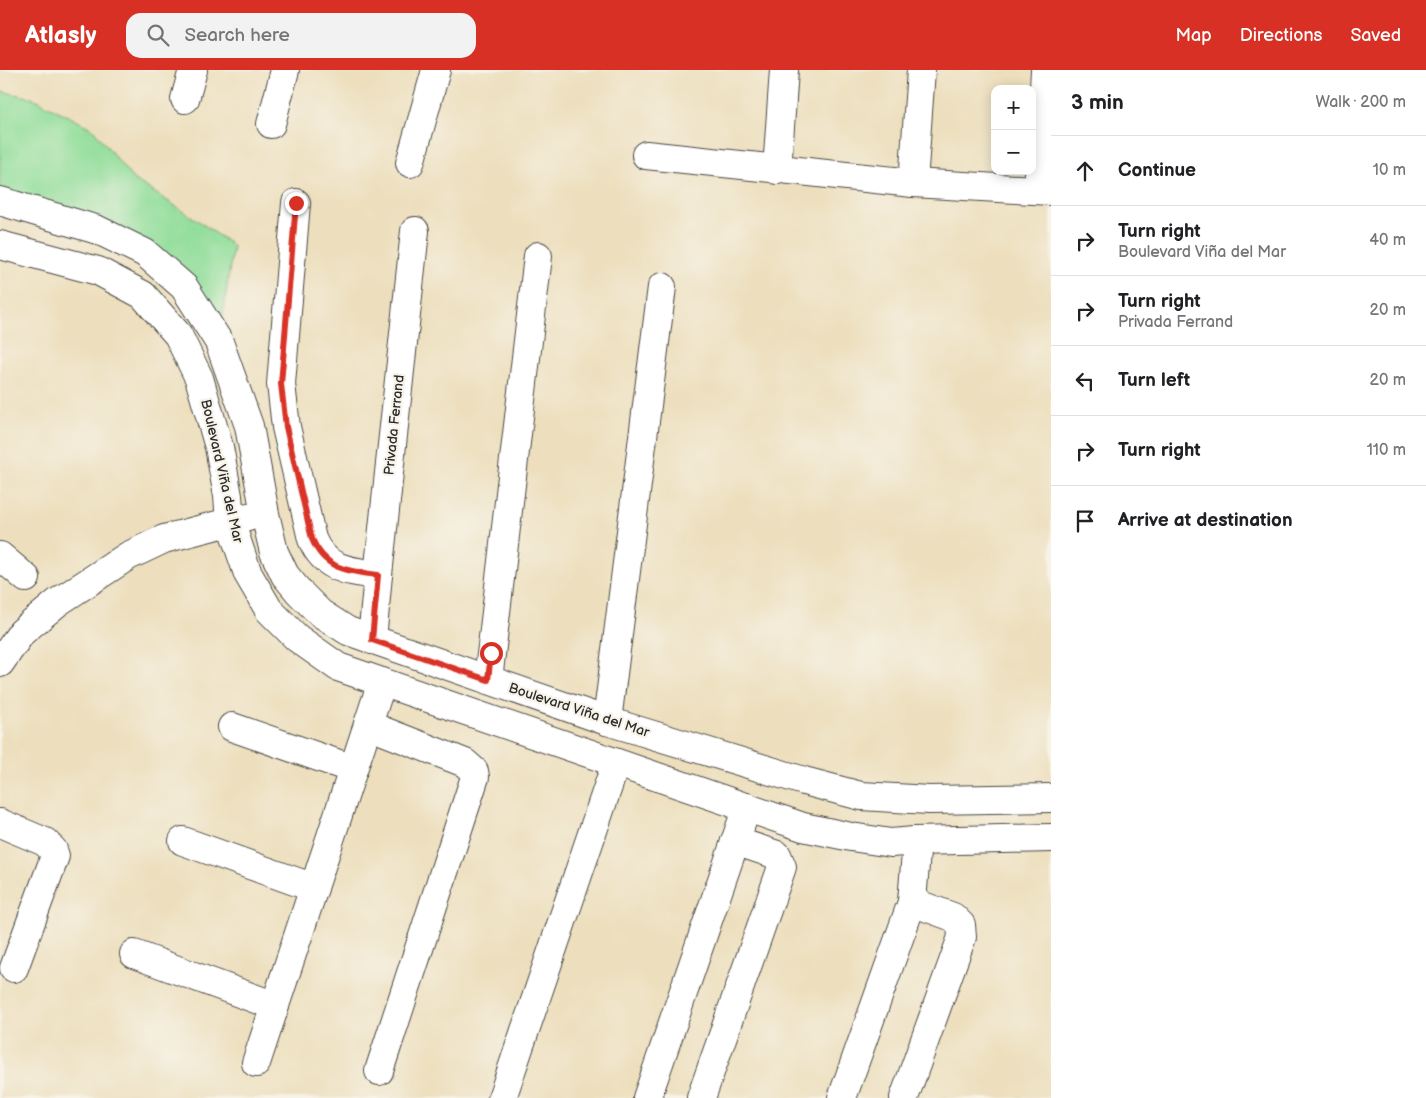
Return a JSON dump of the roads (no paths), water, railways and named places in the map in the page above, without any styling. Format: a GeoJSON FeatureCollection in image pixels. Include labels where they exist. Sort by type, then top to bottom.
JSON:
{"type":"FeatureCollection","features":[{"type":"Feature","properties":{"kind":"street"},"geometry":{"type":"LineString","coordinates":[[185,99],[193,70]]}},
{"type":"Feature","properties":{"kind":"street"},"geometry":{"type":"LineString","coordinates":[[271,124],[285,70]]}},
{"type":"Feature","properties":{"kind":"street"},"geometry":{"type":"LineString","coordinates":[[410,163],[436,70]]}},
{"type":"Feature","properties":{"kind":"street"},"geometry":{"type":"LineString","coordinates":[[777,170],[784,70]]}},
{"type":"Feature","properties":{"kind":"street"},"geometry":{"type":"LineString","coordinates":[[913,183],[921,70]]}},
{"type":"Feature","properties":{"kind":"street"},"geometry":{"type":"LineString","coordinates":[[646,155],[913,183],[1045,191],[1045,70]]}},
{"type":"Feature","properties":{"kind":"street","name":"Boulevard Viña del Mar"},"geometry":{"type":"LineString","coordinates":[[0,202],[98,230],[145,254],[184,287],[219,342],[246,416],[264,514],[274,552],[285,575],[299,592],[320,613],[348,631],[373,630],[488,680],[607,721],[804,781],[861,796],[929,800],[1051,798]]}},
{"type":"Feature","properties":{"kind":"street"},"geometry":{"type":"LineString","coordinates":[[296,203],[281,384],[286,427],[312,539],[317,551],[329,564],[348,571],[378,575]]}},
{"type":"Feature","properties":{"kind":"street","name":"Privada Ferrand"},"geometry":{"type":"LineString","coordinates":[[373,630],[415,231]]}},
{"type":"Feature","properties":{"kind":"street","name":"Boulevard Viña del Mar"},"geometry":{"type":"LineString","coordinates":[[0,245],[98,271],[143,295],[178,335],[199,378],[204,395],[219,447],[228,496],[230,521],[248,574],[269,610],[297,638],[338,667],[803,827],[891,843],[1051,838]]}},
{"type":"Feature","properties":{"kind":"street"},"geometry":{"type":"LineString","coordinates":[[488,680],[538,256]]}},
{"type":"Feature","properties":{"kind":"street"},"geometry":{"type":"LineString","coordinates":[[607,721],[662,287]]}},
{"type":"Feature","properties":{"kind":"street"},"geometry":{"type":"LineString","coordinates":[[0,663],[22,632],[58,602],[128,556],[164,539],[264,514]]}},
{"type":"Feature","properties":{"kind":"street"},"geometry":{"type":"LineString","coordinates":[[0,556],[26,578]]}},
{"type":"Feature","properties":{"kind":"street"},"geometry":{"type":"LineString","coordinates":[[256,1063],[382,682]]}},
{"type":"Feature","properties":{"kind":"street"},"geometry":{"type":"LineString","coordinates":[[368,725],[465,763],[474,771],[475,777],[379,1071]]}},
{"type":"Feature","properties":{"kind":"street"},"geometry":{"type":"LineString","coordinates":[[232,727],[353,769]]}},
{"type":"Feature","properties":{"kind":"street"},"geometry":{"type":"LineString","coordinates":[[502,1098],[616,762]]}},
{"type":"Feature","properties":{"kind":"street"},"geometry":{"type":"LineString","coordinates":[[647,1098],[747,807]]}},
{"type":"Feature","properties":{"kind":"street"},"geometry":{"type":"LineString","coordinates":[[0,823],[45,842],[53,850],[55,856],[14,968]]}},
{"type":"Feature","properties":{"kind":"street"},"geometry":{"type":"LineString","coordinates":[[183,841],[314,888]]}},
{"type":"Feature","properties":{"kind":"street"},"geometry":{"type":"LineString","coordinates":[[702,1098],[782,867],[781,860],[777,855],[735,841]]}},
{"type":"Feature","properties":{"kind":"street"},"geometry":{"type":"LineString","coordinates":[[842,1098],[912,902],[916,852],[915,841]]}},
{"type":"Feature","properties":{"kind":"street"},"geometry":{"type":"LineString","coordinates":[[904,1098],[962,937],[961,924],[952,917],[912,902]]}},
{"type":"Feature","properties":{"kind":"street"},"geometry":{"type":"LineString","coordinates":[[134,954],[274,1006]]}}]}
